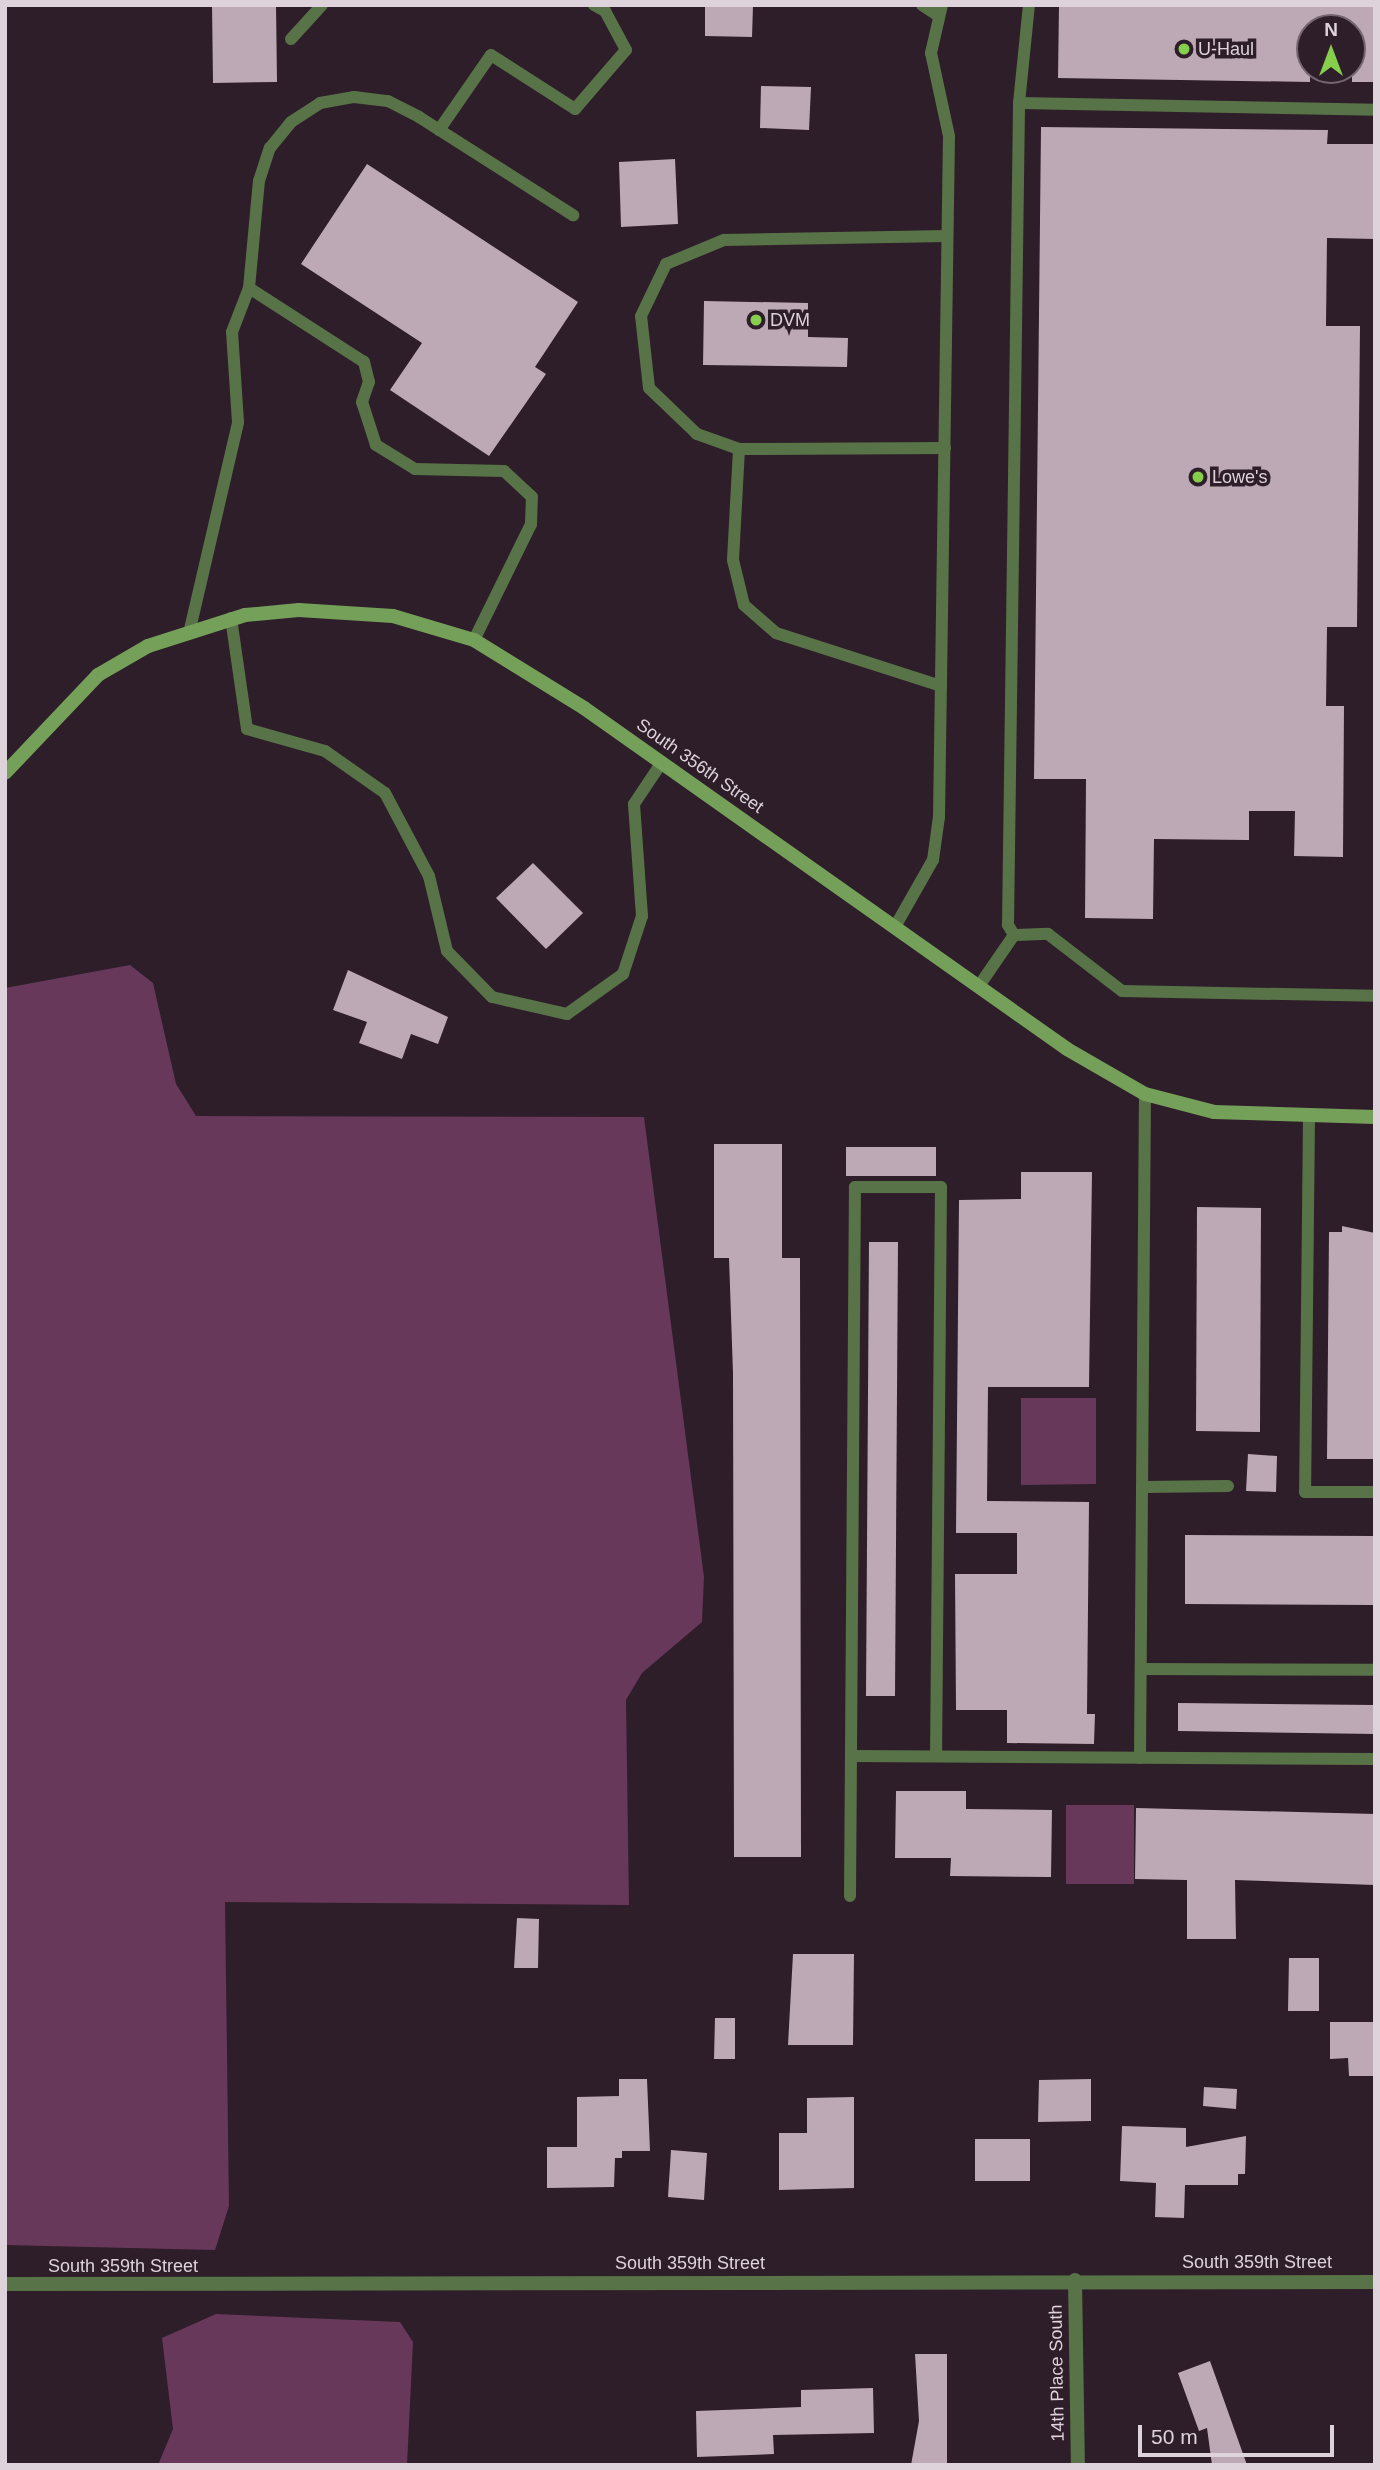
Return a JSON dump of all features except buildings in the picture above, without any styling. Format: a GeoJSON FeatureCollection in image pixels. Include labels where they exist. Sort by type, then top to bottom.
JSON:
{"type":"FeatureCollection","features":[{"type":"Feature","properties":{"kind":"main road","name":"South 356th Street"},"geometry":{"type":"LineString","coordinates":[[5,773],[98,675],[190,629],[231,618],[346,611],[393,616],[474,640],[662,762],[981,984],[1067,1049],[1145,1094],[1214,1112],[1308,1118],[1375,1117]]}},
{"type":"Feature","properties":{"kind":"street","name":"South 359th Street"},"geometry":{"type":"LineString","coordinates":[[5,2284],[1075,2280],[1375,2282]]}},
{"type":"Feature","properties":{"kind":"street","name":"14th Place South"},"geometry":{"type":"LineString","coordinates":[[1075,2280],[1078,2465]]}},
{"type":"Feature","properties":{"kind":"lane"},"geometry":{"type":"LineString","coordinates":[[291,39],[322,5]]}},
{"type":"Feature","properties":{"kind":"lane"},"geometry":{"type":"LineString","coordinates":[[896,925],[933,860],[941,686],[949,136],[931,53],[940,11],[922,5]]}},
{"type":"Feature","properties":{"kind":"lane"},"geometry":{"type":"LineString","coordinates":[[1014,935],[1008,925],[1019,103],[1029,5]]}},
{"type":"Feature","properties":{"kind":"lane"},"geometry":{"type":"LineString","coordinates":[[439,130],[491,55],[575,109],[626,50],[605,7]]}},
{"type":"Feature","properties":{"kind":"lane"},"geometry":{"type":"LineString","coordinates":[[190,629],[238,422],[232,332],[248,288],[259,181],[270,148],[291,122],[320,103],[354,96],[388,101],[573,215]]}},
{"type":"Feature","properties":{"kind":"lane"},"geometry":{"type":"LineString","coordinates":[[1019,103],[1375,110]]}},
{"type":"Feature","properties":{"kind":"lane"},"geometry":{"type":"LineString","coordinates":[[944,448],[739,449],[697,434],[649,388],[641,316],[666,264],[724,240],[947,236]]}},
{"type":"Feature","properties":{"kind":"lane"},"geometry":{"type":"LineString","coordinates":[[248,288],[364,362],[366,424],[394,460],[415,469],[504,471],[525,486],[531,524],[474,640]]}},
{"type":"Feature","properties":{"kind":"lane"},"geometry":{"type":"LineString","coordinates":[[739,449],[733,561],[744,605],[776,633],[941,686]]}},
{"type":"Feature","properties":{"kind":"lane"},"geometry":{"type":"LineString","coordinates":[[231,618],[247,729],[325,751],[385,793],[429,876],[447,951],[492,997],[567,1014],[624,974],[642,916],[634,804],[662,762]]}},
{"type":"Feature","properties":{"kind":"lane"},"geometry":{"type":"LineString","coordinates":[[1014,935],[1048,934],[1122,991],[1375,996]]}},
{"type":"Feature","properties":{"kind":"lane"},"geometry":{"type":"LineString","coordinates":[[981,984],[1014,935]]}},
{"type":"Feature","properties":{"kind":"lane"},"geometry":{"type":"LineString","coordinates":[[1140,1758],[1145,1094]]}},
{"type":"Feature","properties":{"kind":"lane"},"geometry":{"type":"LineString","coordinates":[[1308,1118],[1305,1492],[1375,1493]]}},
{"type":"Feature","properties":{"kind":"lane"},"geometry":{"type":"LineString","coordinates":[[850,1896],[855,1187],[941,1187],[936,1756]]}},
{"type":"Feature","properties":{"kind":"lane"},"geometry":{"type":"LineString","coordinates":[[1142,1487],[1228,1486]]}},
{"type":"Feature","properties":{"kind":"lane"},"geometry":{"type":"LineString","coordinates":[[1141,1669],[1375,1671]]}},
{"type":"Feature","properties":{"kind":"lane"},"geometry":{"type":"LineString","coordinates":[[851,1756],[1375,1759]]}},
{"type":"Feature","properties":{"kind":"shaded area"},"geometry":{"type":"Polygon","coordinates":[[[130,965],[153,983],[176,1084],[196,1116],[644,1117],[704,1577],[702,1622],[642,1673],[626,1700],[629,1905],[225,1902],[229,2206],[215,2250],[5,2245],[5,988],[130,965]]]}},
{"type":"Feature","properties":{"kind":"shaded area"},"geometry":{"type":"Polygon","coordinates":[[[1021,1398],[1096,1398],[1096,1484],[1021,1485],[1021,1398]]]}},
{"type":"Feature","properties":{"kind":"shaded area"},"geometry":{"type":"Polygon","coordinates":[[[1066,1805],[1134,1805],[1134,1884],[1066,1884],[1066,1805]]]}},
{"type":"Feature","properties":{"kind":"shaded area"},"geometry":{"type":"Polygon","coordinates":[[[216,2314],[400,2322],[413,2342],[407,2465],[158,2465],[173,2429],[162,2338],[216,2314]]]}},
{"type":"Feature","properties":{"kind":"place","name":"U-Haul"},"geometry":{"type":"Point","coordinates":[1184,49]}},
{"type":"Feature","properties":{"kind":"place","name":"DVM"},"geometry":{"type":"Point","coordinates":[756,320]}},
{"type":"Feature","properties":{"kind":"place","name":"Lowe's"},"geometry":{"type":"Point","coordinates":[1198,477]}}]}
